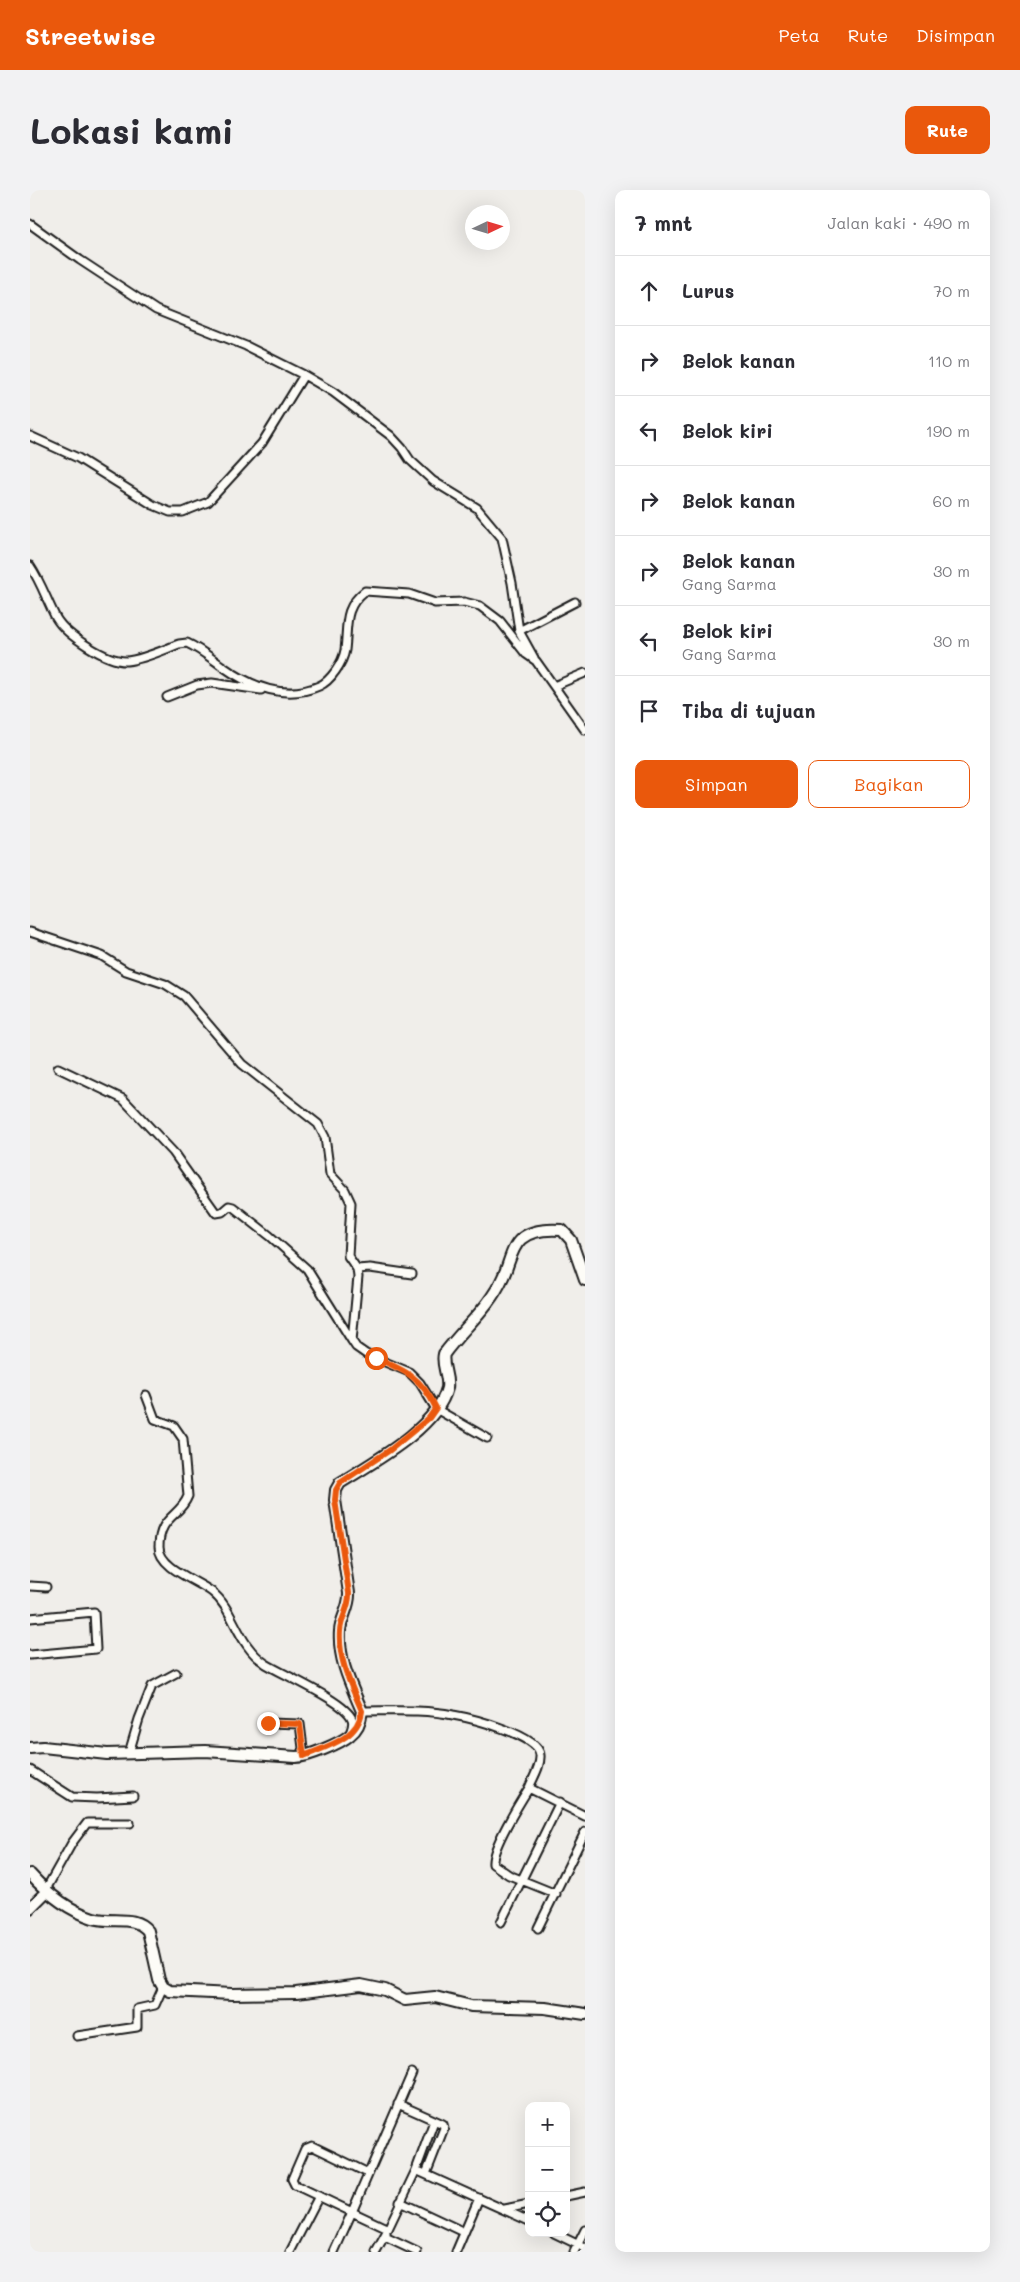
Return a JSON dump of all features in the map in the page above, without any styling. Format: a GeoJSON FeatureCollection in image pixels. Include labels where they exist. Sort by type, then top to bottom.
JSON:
{"type":"FeatureCollection","features":[{"type":"Feature","properties":{"kind":"street"},"geometry":{"type":"LineString","coordinates":[[30,224],[86,265],[156,310],[246,346],[333,392],[391,436],[410,460],[433,481],[470,502],[486,516],[505,545],[519,631],[536,661],[585,730]]}},
{"type":"Feature","properties":{"kind":"street"},"geometry":{"type":"LineString","coordinates":[[30,436],[78,458],[153,505],[170,512],[188,510],[208,502],[262,442],[304,375]]}},
{"type":"Feature","properties":{"kind":"street"},"geometry":{"type":"LineString","coordinates":[[30,566],[46,594],[56,618],[77,639],[101,653],[126,661],[179,644],[188,643],[238,676],[269,691]]}},
{"type":"Feature","properties":{"kind":"street"},"geometry":{"type":"LineString","coordinates":[[167,697],[197,685],[212,683],[269,691],[306,690],[326,682],[343,655],[350,608],[355,599],[365,591],[403,593],[427,598],[435,603],[464,602],[480,606],[500,621],[526,654],[536,661]]}},
{"type":"Feature","properties":{"kind":"street"},"geometry":{"type":"LineString","coordinates":[[519,631],[575,602]]}},
{"type":"Feature","properties":{"kind":"street"},"geometry":{"type":"LineString","coordinates":[[554,686],[585,673]]}},
{"type":"Feature","properties":{"kind":"street"},"geometry":{"type":"LineString","coordinates":[[30,932],[102,956],[126,971],[165,984],[184,996],[242,1064],[318,1124],[325,1137],[330,1174],[346,1190],[351,1203],[348,1256],[357,1269],[352,1341]]}},
{"type":"Feature","properties":{"kind":"street"},"geometry":{"type":"LineString","coordinates":[[58,1068],[123,1099],[173,1152],[216,1213],[222,1212],[229,1206],[233,1207],[307,1269],[356,1348],[409,1372],[420,1382],[436,1408],[487,1438]]}},
{"type":"Feature","properties":{"kind":"street"},"geometry":{"type":"LineString","coordinates":[[30,1748],[43,1747],[107,1754],[204,1752],[304,1756],[349,1736],[361,1720],[362,1711],[340,1654],[340,1630],[349,1603],[349,1593],[335,1500],[336,1490],[340,1483],[408,1436],[436,1408],[447,1386],[444,1354],[484,1307],[500,1283],[520,1240],[527,1235],[544,1230],[562,1230],[571,1240],[585,1280]]}},
{"type":"Feature","properties":{"kind":"street"},"geometry":{"type":"LineString","coordinates":[[357,1269],[370,1268],[412,1274]]}},
{"type":"Feature","properties":{"kind":"street"},"geometry":{"type":"LineString","coordinates":[[146,1395],[155,1419],[174,1426],[185,1446],[188,1496],[162,1528],[159,1549],[167,1563],[213,1593],[253,1653],[265,1663],[329,1699],[349,1713],[353,1721],[349,1736]]}},
{"type":"Feature","properties":{"kind":"street"},"geometry":{"type":"LineString","coordinates":[[30,1586],[46,1586]]}},
{"type":"Feature","properties":{"kind":"street"},"geometry":{"type":"LineString","coordinates":[[30,1618],[94,1612],[96,1648],[30,1655]]}},
{"type":"Feature","properties":{"kind":"street"},"geometry":{"type":"LineString","coordinates":[[129,1753],[139,1719],[152,1686],[176,1673]]}},
{"type":"Feature","properties":{"kind":"street"},"geometry":{"type":"LineString","coordinates":[[362,1711],[416,1711],[454,1715],[526,1738],[537,1748],[540,1755],[529,1788],[517,1807],[493,1860],[496,1868],[556,1894]]}},
{"type":"Feature","properties":{"kind":"street"},"geometry":{"type":"LineString","coordinates":[[268,1723],[300,1724],[304,1756]]}},
{"type":"Feature","properties":{"kind":"street"},"geometry":{"type":"LineString","coordinates":[[30,1770],[72,1797],[133,1796]]}},
{"type":"Feature","properties":{"kind":"street"},"geometry":{"type":"LineString","coordinates":[[529,1788],[585,1816]]}},
{"type":"Feature","properties":{"kind":"street"},"geometry":{"type":"LineString","coordinates":[[501,1922],[560,1802]]}},
{"type":"Feature","properties":{"kind":"street"},"geometry":{"type":"LineString","coordinates":[[30,1908],[45,1891],[72,1843],[87,1823],[130,1823]]}},
{"type":"Feature","properties":{"kind":"street"},"geometry":{"type":"LineString","coordinates":[[538,1928],[585,1832]]}},
{"type":"Feature","properties":{"kind":"street"},"geometry":{"type":"LineString","coordinates":[[30,1874],[45,1891],[95,1918],[134,1921],[143,1925],[148,1931],[163,1986],[170,1992],[296,1994],[361,1984],[385,1990],[406,2000],[435,1997],[471,2006],[546,2008],[585,2014]]}},
{"type":"Feature","properties":{"kind":"street"},"geometry":{"type":"LineString","coordinates":[[77,2036],[137,2027],[137,2009],[155,2005],[163,1986]]}},
{"type":"Feature","properties":{"kind":"street"},"geometry":{"type":"LineString","coordinates":[[334,2252],[412,2073]]}},
{"type":"Feature","properties":{"kind":"street"},"geometry":{"type":"LineString","coordinates":[[398,2104],[434,2121],[441,2122],[444,2128],[426,2174]]}},
{"type":"Feature","properties":{"kind":"street"},"geometry":{"type":"LineString","coordinates":[[376,2252],[416,2170],[434,2121]]}},
{"type":"Feature","properties":{"kind":"street"},"geometry":{"type":"LineString","coordinates":[[368,2173],[326,2151],[312,2146],[304,2149],[292,2182],[388,2229]]}},
{"type":"Feature","properties":{"kind":"street"},"geometry":{"type":"LineString","coordinates":[[416,2170],[525,2219]]}},
{"type":"Feature","properties":{"kind":"street"},"geometry":{"type":"LineString","coordinates":[[570,2195],[585,2192]]}},
{"type":"Feature","properties":{"kind":"street"},"geometry":{"type":"LineString","coordinates":[[290,2252],[318,2196]]}},
{"type":"Feature","properties":{"kind":"street"},"geometry":{"type":"LineString","coordinates":[[456,2252],[479,2198]]}},
{"type":"Feature","properties":{"kind":"street"},"geometry":{"type":"LineString","coordinates":[[400,2202],[464,2232]]}},
{"type":"Feature","properties":{"kind":"street"},"geometry":{"type":"LineString","coordinates":[[505,2209],[525,2205]]}},
{"type":"Feature","properties":{"kind":"street"},"geometry":{"type":"LineString","coordinates":[[560,2237],[579,2249],[585,2230]]}},
{"type":"Feature","properties":{"kind":"street"},"geometry":{"type":"LineString","coordinates":[[385,2236],[417,2252]]}},
{"type":"Feature","properties":{"kind":"route"},"geometry":{"type":"LineString","coordinates":[[268,1723],[300,1724],[304,1756],[349,1736],[361,1720],[362,1711],[340,1654],[340,1630],[349,1603],[349,1593],[335,1500],[336,1490],[340,1483],[408,1436],[429,1418],[436,1408],[420,1382],[409,1372],[376,1358]]}}]}
